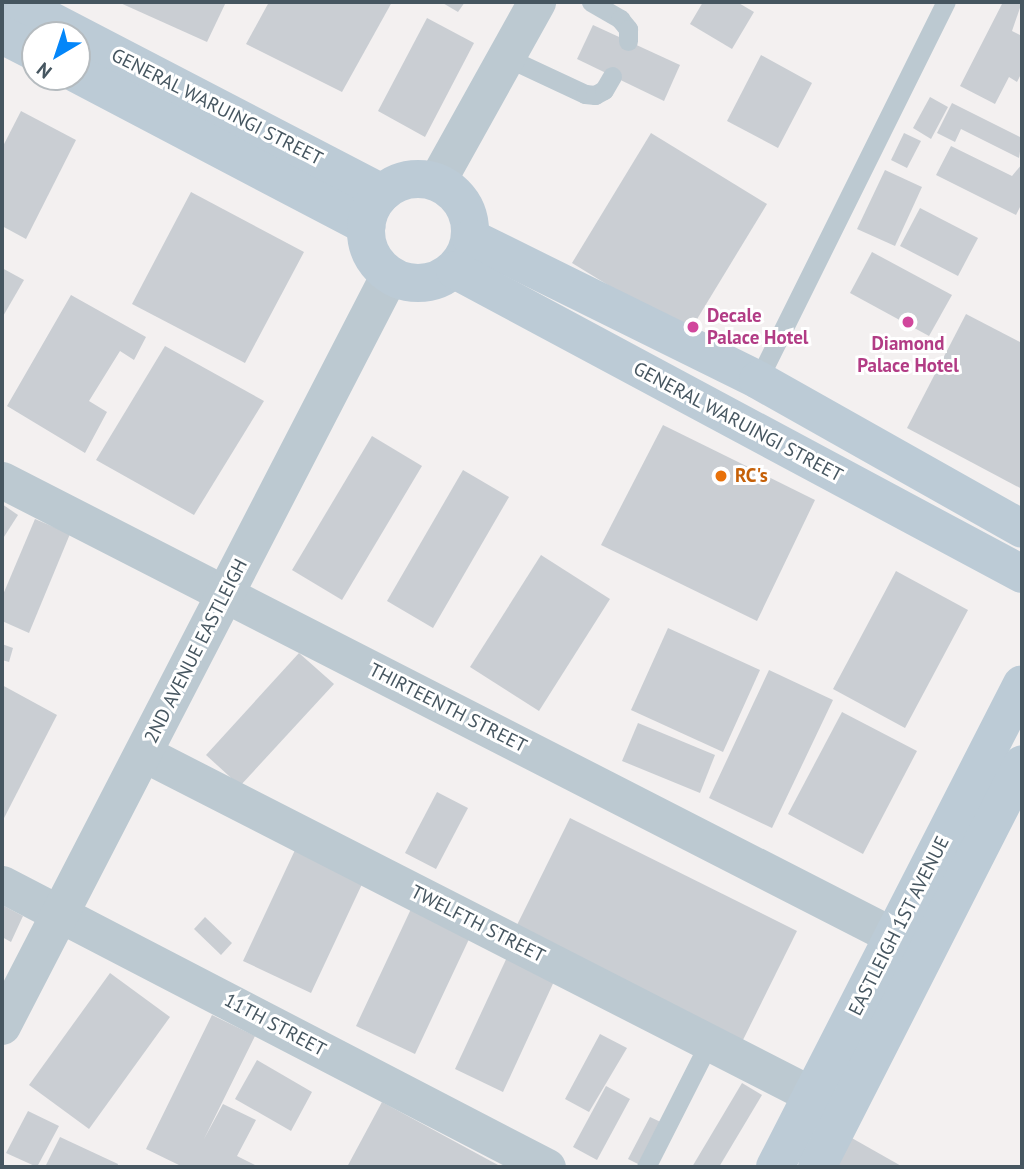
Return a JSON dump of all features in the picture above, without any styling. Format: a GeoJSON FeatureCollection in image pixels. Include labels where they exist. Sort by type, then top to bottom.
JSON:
{"type":"FeatureCollection","features":[{"type":"Feature","properties":{"kind":"main road","name":"GENERAL WARUINGI STREET"},"geometry":{"type":"LineString","coordinates":[[15,2],[374,209]]}},
{"type":"Feature","properties":{"kind":"main road"},"geometry":{"type":"LineString","coordinates":[[2,35],[21,45]]}},
{"type":"Feature","properties":{"kind":"main road","name":"GENERAL WARUINGI STREET"},"geometry":{"type":"LineString","coordinates":[[91,80],[374,209]]}},
{"type":"Feature","properties":{"kind":"main road"},"geometry":{"type":"LineString","coordinates":[[408,179],[437,182],[463,204],[463,254],[424,284],[390,275],[371,254],[374,209],[408,179]]}},
{"type":"Feature","properties":{"kind":"main road","name":"GENERAL WARUINGI STREET"},"geometry":{"type":"LineString","coordinates":[[463,254],[1022,574]]}},
{"type":"Feature","properties":{"kind":"main road"},"geometry":{"type":"LineString","coordinates":[[463,254],[758,380],[1022,529]]}},
{"type":"Feature","properties":{"kind":"main road","name":"EASTLEIGH 1ST AVENUE"},"geometry":{"type":"LineString","coordinates":[[775,1167],[1022,684]]}},
{"type":"Feature","properties":{"kind":"main road","name":"EASTLEIGH 1ST AVENUE"},"geometry":{"type":"LineString","coordinates":[[817,1167],[1022,764]]}},
{"type":"Feature","properties":{"kind":"street"},"geometry":{"type":"LineString","coordinates":[[437,182],[537,2]]}},
{"type":"Feature","properties":{"kind":"street","name":"2ND AVENUE EASTLEIGH"},"geometry":{"type":"LineString","coordinates":[[2,1026],[390,275]]}},
{"type":"Feature","properties":{"kind":"street","name":"THIRTEENTH STREET"},"geometry":{"type":"LineString","coordinates":[[2,480],[893,936]]}},
{"type":"Feature","properties":{"kind":"street","name":"TWELFTH STREET"},"geometry":{"type":"LineString","coordinates":[[143,753],[812,1095]]}},
{"type":"Feature","properties":{"kind":"street","name":"11TH STREET"},"geometry":{"type":"LineString","coordinates":[[2,884],[547,1167]]}},
{"type":"Feature","properties":{"kind":"lane"},"geometry":{"type":"LineString","coordinates":[[591,2],[620,19],[628,29],[628,41]]}},
{"type":"Feature","properties":{"kind":"lane"},"geometry":{"type":"LineString","coordinates":[[758,380],[946,2]]}},
{"type":"Feature","properties":{"kind":"lane"},"geometry":{"type":"LineString","coordinates":[[506,57],[585,94],[604,90],[612,76]]}},
{"type":"Feature","properties":{"kind":"lane"},"geometry":{"type":"LineString","coordinates":[[646,1167],[709,1043]]}},
{"type":"Feature","properties":{"kind":"building"},"geometry":{"type":"Polygon","coordinates":[[[118,2],[226,2],[207,42],[118,2]]]}},
{"type":"Feature","properties":{"kind":"building"},"geometry":{"type":"Polygon","coordinates":[[[269,2],[392,2],[342,92],[246,44],[269,2]]]}},
{"type":"Feature","properties":{"kind":"building"},"geometry":{"type":"Polygon","coordinates":[[[441,2],[465,2],[458,12],[441,2]]]}},
{"type":"Feature","properties":{"kind":"building"},"geometry":{"type":"Polygon","coordinates":[[[703,2],[737,2],[754,12],[732,49],[690,24],[703,2]]]}},
{"type":"Feature","properties":{"kind":"building"},"geometry":{"type":"Polygon","coordinates":[[[1003,2],[1022,2],[1012,31],[1022,36],[1022,72],[1017,82],[1009,77],[995,104],[960,86],[1003,2]]]}},
{"type":"Feature","properties":{"kind":"building"},"geometry":{"type":"Polygon","coordinates":[[[427,18],[474,43],[425,137],[378,111],[427,18]]]}},
{"type":"Feature","properties":{"kind":"building"},"geometry":{"type":"Polygon","coordinates":[[[593,25],[680,65],[664,101],[577,59],[593,25]]]}},
{"type":"Feature","properties":{"kind":"building"},"geometry":{"type":"Polygon","coordinates":[[[761,55],[812,83],[778,148],[727,121],[761,55]]]}},
{"type":"Feature","properties":{"kind":"building"},"geometry":{"type":"Polygon","coordinates":[[[930,97],[948,107],[931,139],[913,128],[930,97]]]}},
{"type":"Feature","properties":{"kind":"building"},"geometry":{"type":"Polygon","coordinates":[[[952,103],[1022,138],[1019,158],[961,129],[955,142],[937,133],[952,103]]]}},
{"type":"Feature","properties":{"kind":"building"},"geometry":{"type":"Polygon","coordinates":[[[21,111],[76,140],[26,239],[2,226],[2,148],[21,111]]]}},
{"type":"Feature","properties":{"kind":"building"},"geometry":{"type":"Polygon","coordinates":[[[651,133],[767,204],[688,334],[572,263],[651,133]]]}},
{"type":"Feature","properties":{"kind":"building"},"geometry":{"type":"Polygon","coordinates":[[[904,133],[921,141],[907,168],[891,160],[904,133]]]}},
{"type":"Feature","properties":{"kind":"building"},"geometry":{"type":"Polygon","coordinates":[[[951,146],[1012,176],[1022,164],[1022,203],[1016,215],[936,175],[951,146]]]}},
{"type":"Feature","properties":{"kind":"building"},"geometry":{"type":"Polygon","coordinates":[[[885,170],[922,187],[895,246],[857,229],[885,170]]]}},
{"type":"Feature","properties":{"kind":"building"},"geometry":{"type":"Polygon","coordinates":[[[191,192],[304,252],[245,363],[132,304],[191,192]]]}},
{"type":"Feature","properties":{"kind":"building"},"geometry":{"type":"Polygon","coordinates":[[[920,208],[978,238],[958,276],[900,246],[920,208]]]}},
{"type":"Feature","properties":{"kind":"building"},"geometry":{"type":"Polygon","coordinates":[[[872,252],[952,295],[929,336],[850,293],[872,252]]]}},
{"type":"Feature","properties":{"kind":"building"},"geometry":{"type":"Polygon","coordinates":[[[2,268],[24,280],[2,318],[2,268]]]}},
{"type":"Feature","properties":{"kind":"building"},"geometry":{"type":"Polygon","coordinates":[[[71,295],[146,337],[134,360],[120,351],[89,401],[107,412],[85,453],[7,406],[71,295]]]}},
{"type":"Feature","properties":{"kind":"building"},"geometry":{"type":"Polygon","coordinates":[[[966,314],[1022,343],[1022,489],[907,428],[966,314]]]}},
{"type":"Feature","properties":{"kind":"building"},"geometry":{"type":"Polygon","coordinates":[[[165,346],[264,401],[194,515],[96,460],[165,346]]]}},
{"type":"Feature","properties":{"kind":"building"},"geometry":{"type":"Polygon","coordinates":[[[663,425],[815,500],[757,621],[601,545],[663,425]]]}},
{"type":"Feature","properties":{"kind":"building"},"geometry":{"type":"Polygon","coordinates":[[[372,436],[422,466],[342,600],[292,570],[372,436]]]}},
{"type":"Feature","properties":{"kind":"building"},"geometry":{"type":"Polygon","coordinates":[[[463,470],[509,497],[433,628],[387,601],[463,470]]]}},
{"type":"Feature","properties":{"kind":"building"},"geometry":{"type":"Polygon","coordinates":[[[2,504],[18,515],[2,540],[2,504]]]}},
{"type":"Feature","properties":{"kind":"building"},"geometry":{"type":"Polygon","coordinates":[[[35,519],[70,534],[29,633],[2,621],[2,597],[35,519]]]}},
{"type":"Feature","properties":{"kind":"building"},"geometry":{"type":"Polygon","coordinates":[[[541,555],[610,599],[539,711],[470,667],[541,555]]]}},
{"type":"Feature","properties":{"kind":"building"},"geometry":{"type":"Polygon","coordinates":[[[896,571],[968,610],[905,728],[833,689],[896,571]]]}},
{"type":"Feature","properties":{"kind":"building"},"geometry":{"type":"Polygon","coordinates":[[[668,628],[760,670],[723,752],[631,710],[668,628]]]}},
{"type":"Feature","properties":{"kind":"building"},"geometry":{"type":"Polygon","coordinates":[[[2,644],[13,648],[9,662],[2,660],[2,644]]]}},
{"type":"Feature","properties":{"kind":"building"},"geometry":{"type":"Polygon","coordinates":[[[299,653],[334,684],[240,786],[206,755],[299,653]]]}},
{"type":"Feature","properties":{"kind":"building"},"geometry":{"type":"Polygon","coordinates":[[[769,670],[833,700],[772,828],[709,798],[769,670]]]}},
{"type":"Feature","properties":{"kind":"building"},"geometry":{"type":"Polygon","coordinates":[[[2,685],[57,715],[2,822],[2,685]]]}},
{"type":"Feature","properties":{"kind":"building"},"geometry":{"type":"Polygon","coordinates":[[[842,712],[917,751],[863,854],[788,814],[842,712]]]}},
{"type":"Feature","properties":{"kind":"building"},"geometry":{"type":"Polygon","coordinates":[[[638,723],[715,755],[700,793],[622,761],[638,723]]]}},
{"type":"Feature","properties":{"kind":"building"},"geometry":{"type":"Polygon","coordinates":[[[437,792],[468,808],[436,869],[405,853],[437,792]]]}},
{"type":"Feature","properties":{"kind":"building"},"geometry":{"type":"Polygon","coordinates":[[[570,818],[797,931],[740,1046],[513,933],[570,818]]]}},
{"type":"Feature","properties":{"kind":"building"},"geometry":{"type":"Polygon","coordinates":[[[295,850],[363,882],[311,993],[243,961],[295,850]]]}},
{"type":"Feature","properties":{"kind":"building"},"geometry":{"type":"Polygon","coordinates":[[[2,905],[23,916],[11,942],[2,937],[2,905]]]}},
{"type":"Feature","properties":{"kind":"building"},"geometry":{"type":"Polygon","coordinates":[[[411,909],[470,937],[415,1054],[356,1026],[411,909]]]}},
{"type":"Feature","properties":{"kind":"building"},"geometry":{"type":"Polygon","coordinates":[[[205,917],[232,943],[221,955],[194,929],[205,917]]]}},
{"type":"Feature","properties":{"kind":"building"},"geometry":{"type":"Polygon","coordinates":[[[509,953],[557,975],[503,1092],[455,1069],[509,953]]]}},
{"type":"Feature","properties":{"kind":"building"},"geometry":{"type":"Polygon","coordinates":[[[110,973],[170,1017],[89,1129],[29,1085],[110,973]]]}},
{"type":"Feature","properties":{"kind":"building"},"geometry":{"type":"Polygon","coordinates":[[[212,1015],[255,1036],[204,1139],[223,1104],[256,1120],[237,1156],[259,1167],[183,1167],[146,1149],[212,1015]]]}},
{"type":"Feature","properties":{"kind":"building"},"geometry":{"type":"Polygon","coordinates":[[[600,1034],[627,1048],[589,1112],[565,1099],[600,1034]]]}},
{"type":"Feature","properties":{"kind":"building"},"geometry":{"type":"Polygon","coordinates":[[[257,1060],[312,1092],[291,1131],[235,1099],[257,1060]]]}},
{"type":"Feature","properties":{"kind":"building"},"geometry":{"type":"Polygon","coordinates":[[[742,1083],[762,1095],[719,1167],[692,1167],[742,1083]]]}},
{"type":"Feature","properties":{"kind":"building"},"geometry":{"type":"Polygon","coordinates":[[[606,1086],[630,1099],[597,1160],[573,1147],[606,1086]]]}},
{"type":"Feature","properties":{"kind":"building"},"geometry":{"type":"Polygon","coordinates":[[[382,1102],[498,1165],[497,1167],[347,1167],[382,1102]]]}},
{"type":"Feature","properties":{"kind":"building"},"geometry":{"type":"Polygon","coordinates":[[[28,1111],[59,1126],[37,1167],[6,1153],[28,1111]]]}},
{"type":"Feature","properties":{"kind":"building"},"geometry":{"type":"Polygon","coordinates":[[[650,1117],[667,1125],[644,1167],[628,1159],[650,1117]]]}},
{"type":"Feature","properties":{"kind":"building"},"geometry":{"type":"Polygon","coordinates":[[[60,1137],[118,1164],[117,1167],[45,1167],[60,1137]]]}},
{"type":"Feature","properties":{"kind":"building"},"geometry":{"type":"Polygon","coordinates":[[[850,1137],[903,1167],[833,1167],[850,1137]]]}},
{"type":"Feature","properties":{"kind":"place","name":"Diamond Palace Hotel"},"geometry":{"type":"Point","coordinates":[908,322]}},
{"type":"Feature","properties":{"kind":"place","name":"Decale Palace Hotel"},"geometry":{"type":"Point","coordinates":[693,327]}},
{"type":"Feature","properties":{"kind":"place","name":"RC's"},"geometry":{"type":"Point","coordinates":[721,476]}}]}
